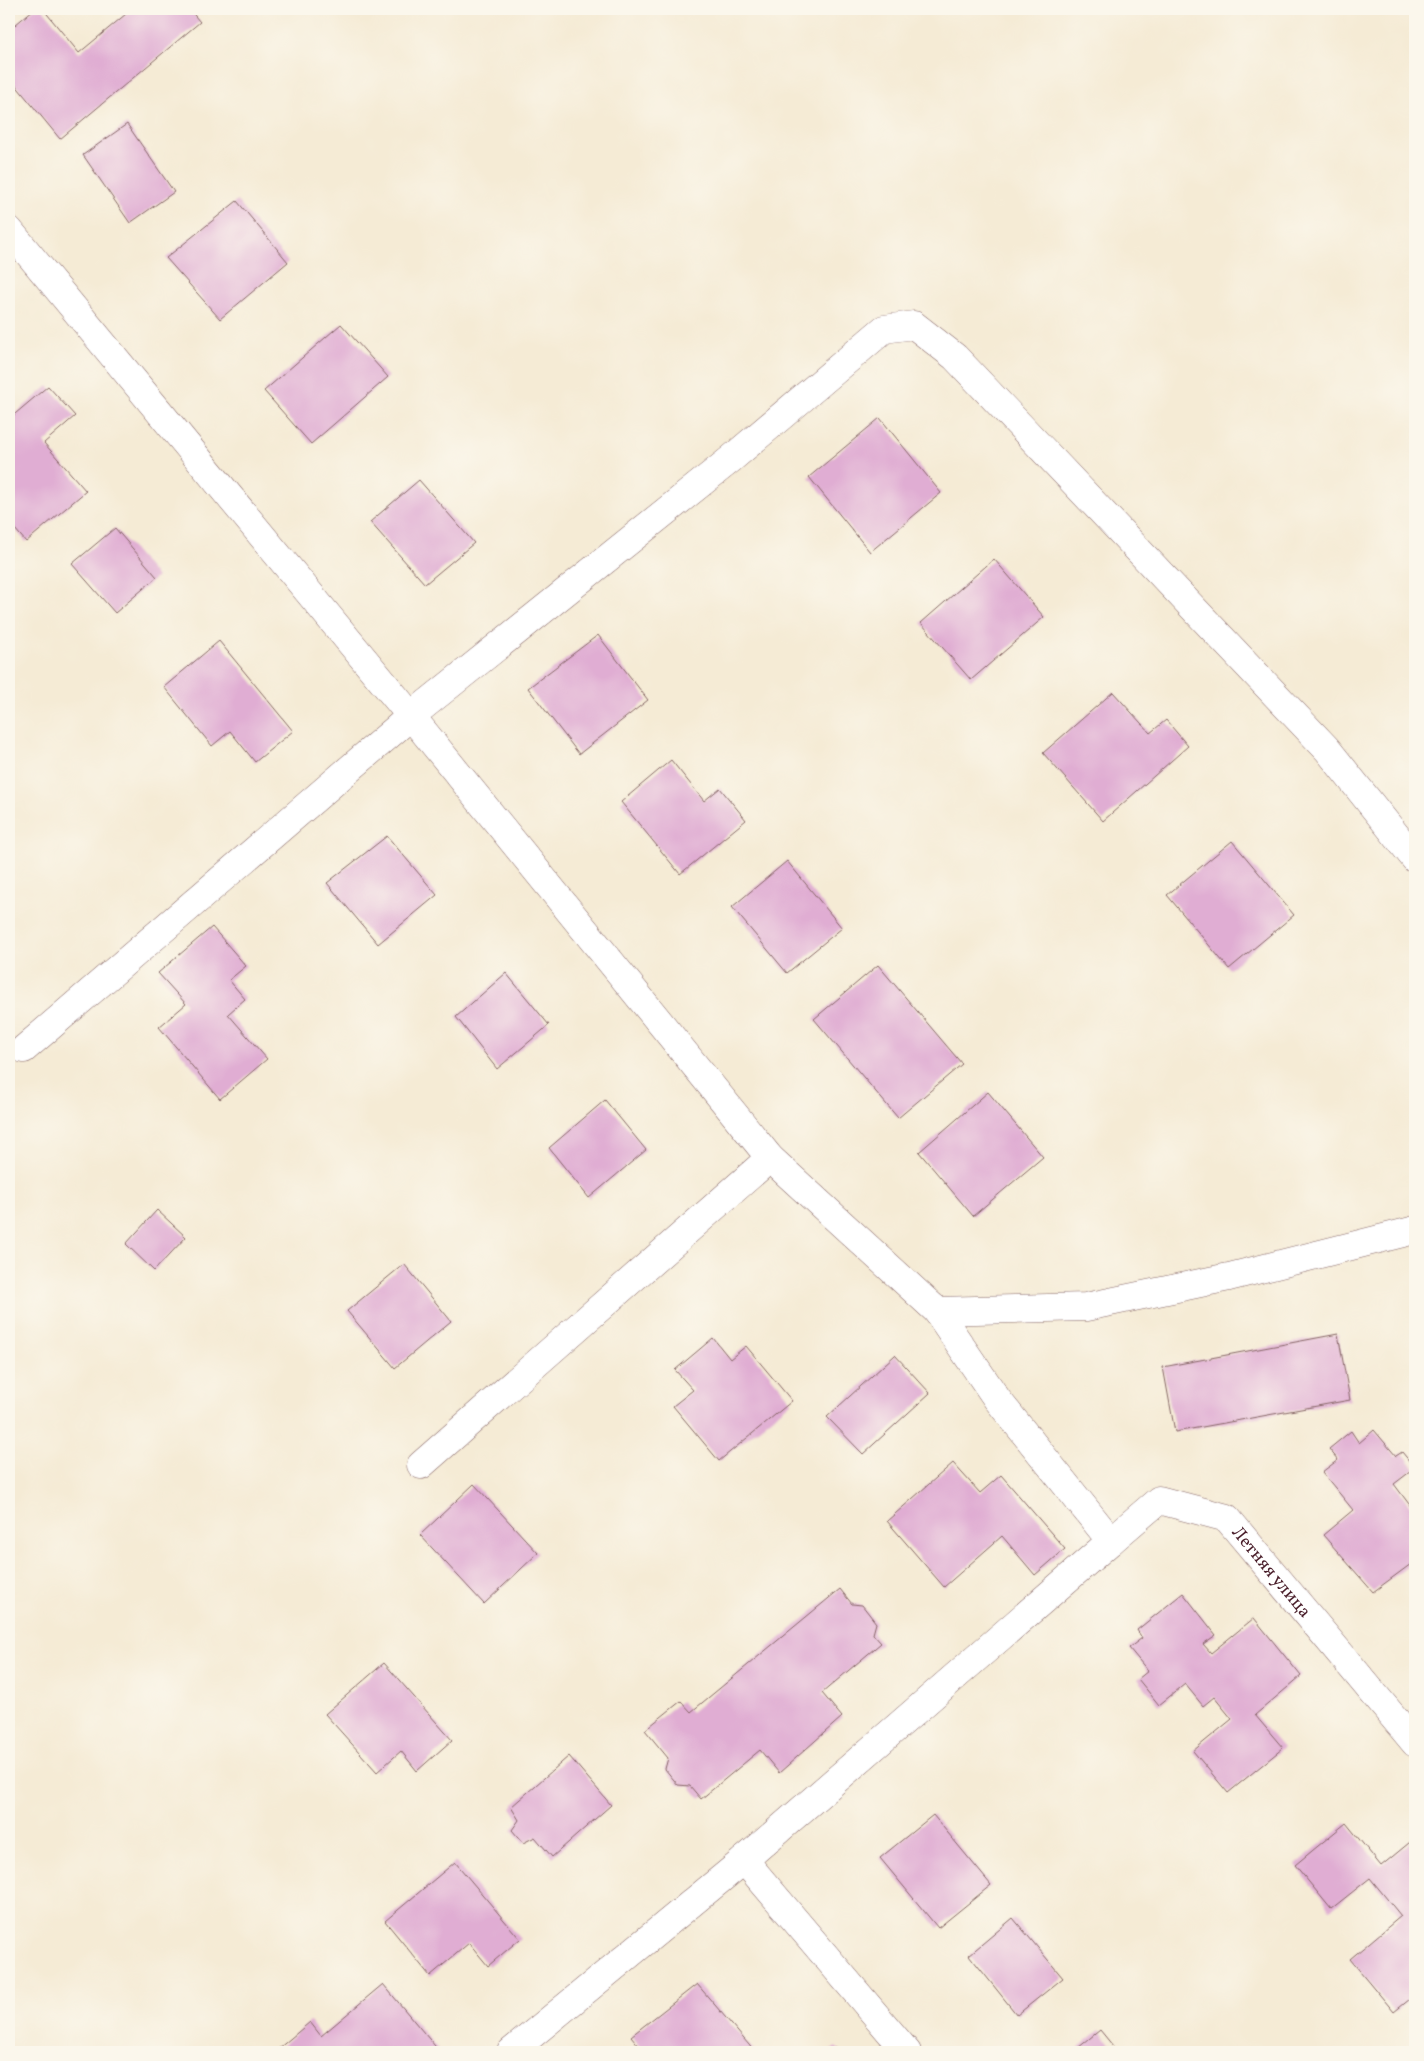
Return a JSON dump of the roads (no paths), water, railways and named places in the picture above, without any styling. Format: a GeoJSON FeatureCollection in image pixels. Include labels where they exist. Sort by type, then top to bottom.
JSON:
{"type":"FeatureCollection","features":[{"type":"Feature","properties":{"kind":"street"},"geometry":{"type":"LineString","coordinates":[[9,230],[411,716],[770,1158],[937,1311],[997,1399],[1111,1541],[744,1860],[511,2052]]}},
{"type":"Feature","properties":{"kind":"street"},"geometry":{"type":"LineString","coordinates":[[24,1049],[411,716],[731,458],[884,329],[914,325],[954,357],[1326,749],[1415,859]]}},
{"type":"Feature","properties":{"kind":"street"},"geometry":{"type":"LineString","coordinates":[[421,1465],[770,1158]]}},
{"type":"Feature","properties":{"kind":"street"},"geometry":{"type":"LineString","coordinates":[[937,1311],[1086,1307],[1229,1277],[1415,1230]]}},
{"type":"Feature","properties":{"kind":"street","name":"Летняя улица"},"geometry":{"type":"LineString","coordinates":[[1111,1541],[1159,1500],[1227,1518],[1415,1743]]}},
{"type":"Feature","properties":{"kind":"street"},"geometry":{"type":"LineString","coordinates":[[744,1860],[907,2052]]}}]}
